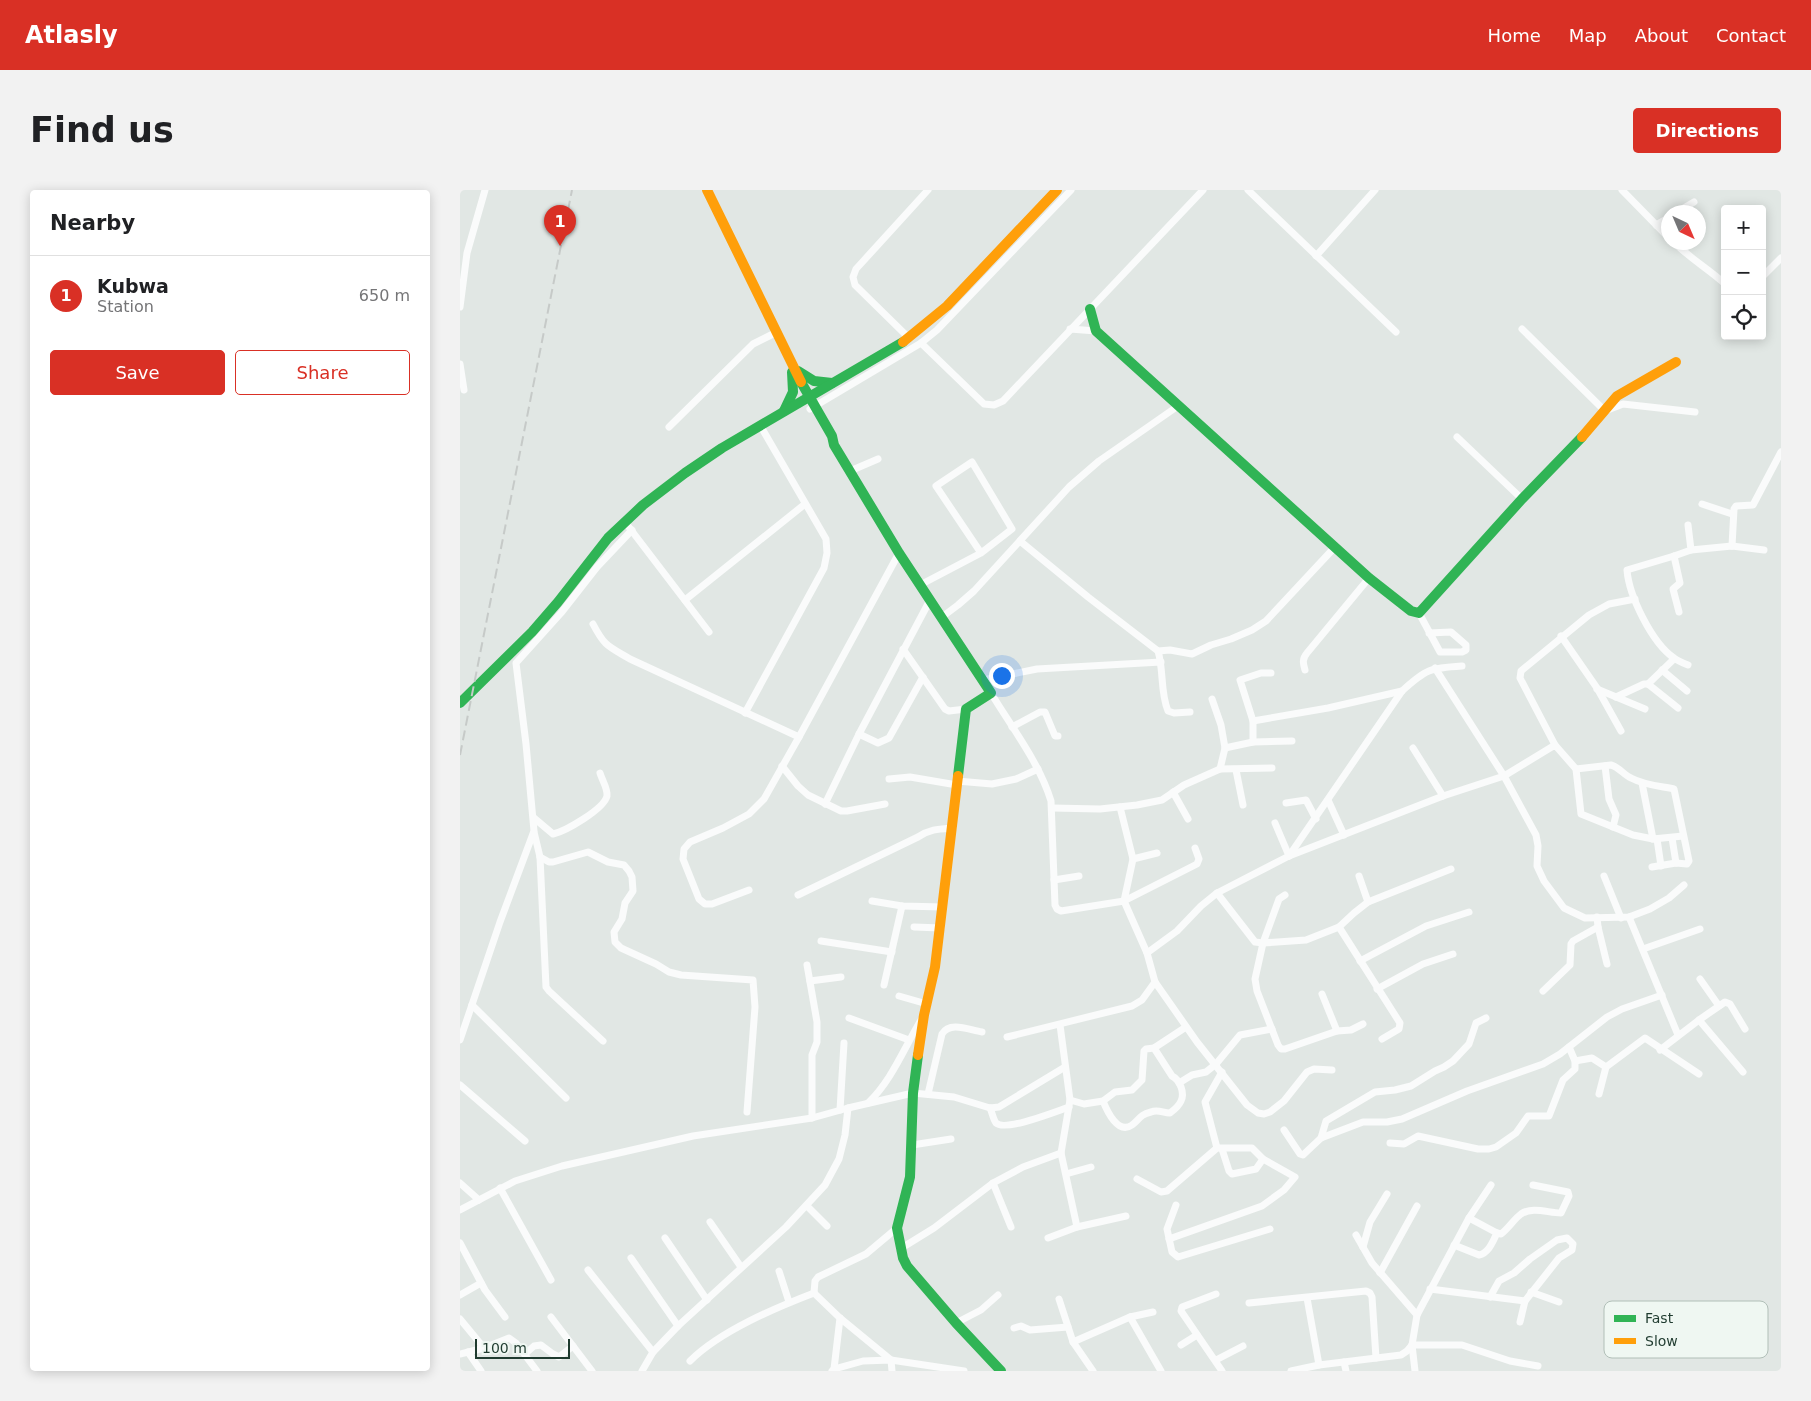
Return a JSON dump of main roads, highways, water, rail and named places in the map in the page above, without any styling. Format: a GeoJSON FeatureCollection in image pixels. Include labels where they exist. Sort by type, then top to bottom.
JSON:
{"type":"FeatureCollection","features":[{"type":"Feature","properties":{"kind":"main road"},"geometry":{"type":"LineString","coordinates":[[707,190],[827,438],[834,445],[899,553],[991,693],[966,709],[941,928],[935,967],[924,1015],[913,1093],[910,1177],[897,1228],[900,1249],[907,1266],[1000,1371]]}},
{"type":"Feature","properties":{"kind":"main road"},"geometry":{"type":"LineString","coordinates":[[460,702],[513,651],[593,565],[625,522],[685,473],[783,412],[810,403],[833,383],[909,338],[977,283],[1058,190]]}},
{"type":"Feature","properties":{"kind":"main road"},"geometry":{"type":"LineString","coordinates":[[1090,308],[1096,330],[1369,578],[1411,611],[1419,613],[1617,396],[1676,362]]}},
{"type":"Feature","properties":{"kind":"main road"},"geometry":{"type":"LineString","coordinates":[[793,369],[816,382],[833,383]]}},
{"type":"Feature","properties":{"kind":"main road"},"geometry":{"type":"LineString","coordinates":[[783,412],[793,392],[793,369]]}},
{"type":"Feature","properties":{"kind":"railway"},"geometry":{"type":"LineString","coordinates":[[460,755],[572,190]]}},
{"type":"Feature","properties":{"kind":"place","name":"Kubwa"},"geometry":{"type":"Point","coordinates":[560,246]}}]}
